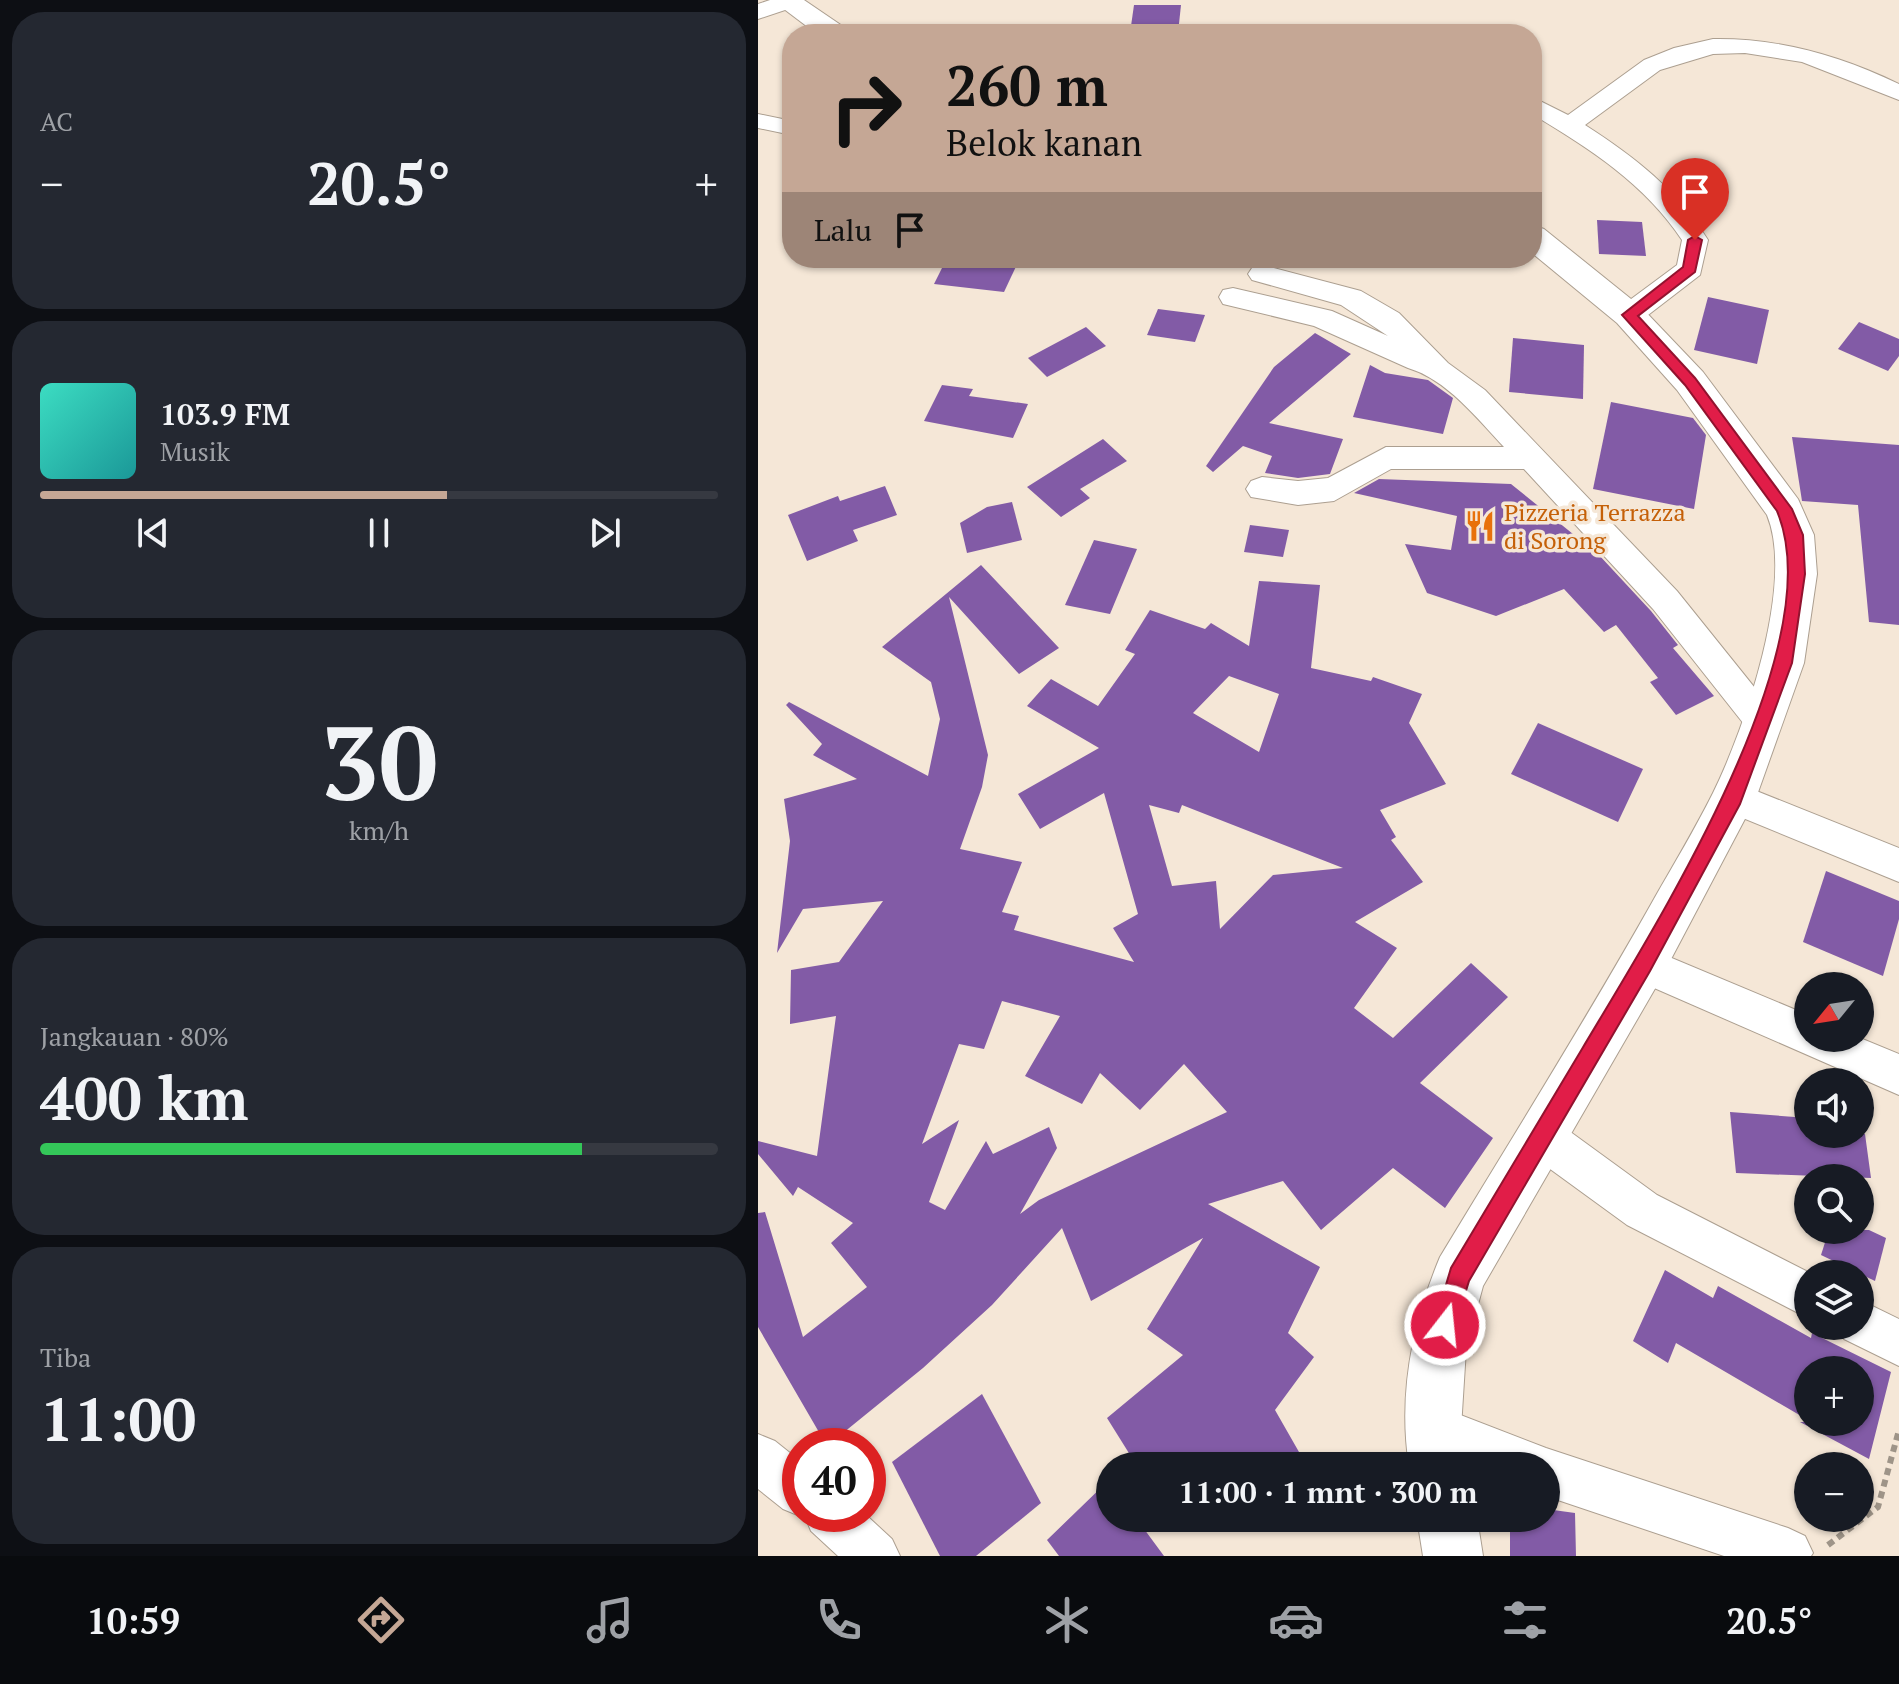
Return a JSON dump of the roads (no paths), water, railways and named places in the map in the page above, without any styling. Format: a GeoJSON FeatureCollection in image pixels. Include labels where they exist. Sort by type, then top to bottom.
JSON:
{"type":"FeatureCollection","features":[{"type":"Feature","properties":{"kind":"street"},"geometry":{"type":"LineString","coordinates":[[758,12],[786,1],[824,24]]}},
{"type":"Feature","properties":{"kind":"street"},"geometry":{"type":"LineString","coordinates":[[1568,125],[1596,110],[1651,66],[1697,47],[1734,45],[1774,50],[1834,65],[1899,93]]}},
{"type":"Feature","properties":{"kind":"street"},"geometry":{"type":"LineString","coordinates":[[1542,110],[1568,125],[1658,191],[1682,217],[1695,240],[1690,269],[1629,315]]}},
{"type":"Feature","properties":{"kind":"street"},"geometry":{"type":"LineString","coordinates":[[758,121],[782,126]]}},
{"type":"Feature","properties":{"kind":"street"},"geometry":{"type":"LineString","coordinates":[[1460,1452],[1435,1447],[1438,1349],[1459,1276],[1539,1135],[1643,964],[1734,798],[1783,663],[1797,574],[1795,535],[1784,509],[1690,381],[1629,315],[1542,244]]}},
{"type":"Feature","properties":{"kind":"street"},"geometry":{"type":"LineString","coordinates":[[1262,274],[1351,298],[1389,320],[1438,370],[1475,397],[1665,600],[1763,723]]}},
{"type":"Feature","properties":{"kind":"street"},"geometry":{"type":"LineString","coordinates":[[1233,297],[1322,318],[1438,370]]}},
{"type":"Feature","properties":{"kind":"street"},"geometry":{"type":"LineString","coordinates":[[1262,489],[1298,493],[1334,489],[1386,458],[1529,458]]}},
{"type":"Feature","properties":{"kind":"street"},"geometry":{"type":"LineString","coordinates":[[1734,798],[1899,865]]}},
{"type":"Feature","properties":{"kind":"street"},"geometry":{"type":"LineString","coordinates":[[1643,964],[1794,1029]]}},
{"type":"Feature","properties":{"kind":"street"},"geometry":{"type":"LineString","coordinates":[[1846,1052],[1899,1075]]}},
{"type":"Feature","properties":{"kind":"street"},"geometry":{"type":"LineString","coordinates":[[1539,1135],[1642,1210],[1794,1289]]}},
{"type":"Feature","properties":{"kind":"street"},"geometry":{"type":"LineString","coordinates":[[1874,1330],[1899,1343]]}},
{"type":"Feature","properties":{"kind":"street"},"geometry":{"type":"LineString","coordinates":[[758,1458],[782,1477]]}},
{"type":"Feature","properties":{"kind":"street"},"geometry":{"type":"LineString","coordinates":[[1560,1477],[1788,1553]]}},
{"type":"Feature","properties":{"kind":"street"},"geometry":{"type":"LineString","coordinates":[[848,1532],[875,1556]]}},
{"type":"Feature","properties":{"kind":"street"},"geometry":{"type":"LineString","coordinates":[[1449,1532],[1453,1556]]}},
{"type":"Feature","properties":{"kind":"place","name":"Pizzeria Terrazza di Sorong"},"geometry":{"type":"Point","coordinates":[1480,526]}}]}
